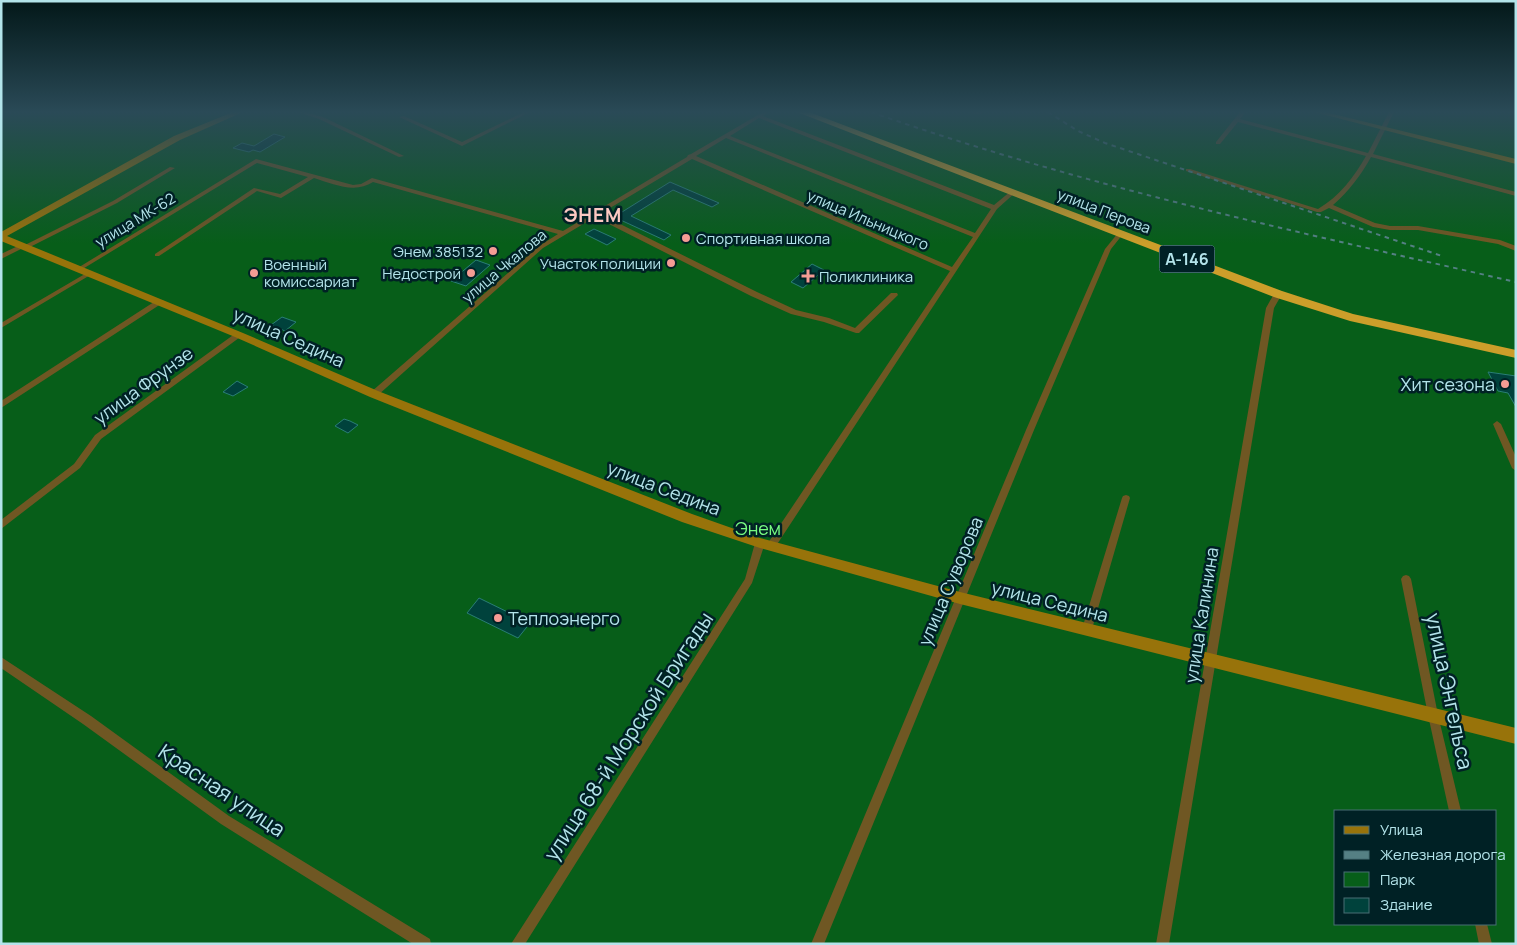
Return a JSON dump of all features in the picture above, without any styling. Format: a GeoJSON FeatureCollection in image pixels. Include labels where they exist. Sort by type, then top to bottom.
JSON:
{"type":"FeatureCollection","features":[{"type":"Feature","properties":{"kind":"highway","name":"улица Перова"},"geometry":{"type":"LineString","coordinates":[[919,156],[1278,294],[1350,317],[1516,354]]}},
{"type":"Feature","properties":{"kind":"street"},"geometry":{"type":"LineString","coordinates":[[1,236],[144,156]]}},
{"type":"Feature","properties":{"kind":"street","name":"улица Чкалова"},"geometry":{"type":"LineString","coordinates":[[374,394],[541,247],[690,156]]}},
{"type":"Feature","properties":{"kind":"street","name":"улица Ильницкого"},"geometry":{"type":"LineString","coordinates":[[690,156],[954,270]]}},
{"type":"Feature","properties":{"kind":"street"},"geometry":{"type":"LineString","coordinates":[[776,156],[977,236]]}},
{"type":"Feature","properties":{"kind":"street"},"geometry":{"type":"LineString","coordinates":[[861,156],[995,208]]}},
{"type":"Feature","properties":{"kind":"street"},"geometry":{"type":"LineString","coordinates":[[1188,170],[1319,211],[1340,199],[1367,156]]}},
{"type":"Feature","properties":{"kind":"street"},"geometry":{"type":"LineString","coordinates":[[1376,156],[1516,194]]}},
{"type":"Feature","properties":{"kind":"street"},"geometry":{"type":"LineString","coordinates":[[1493,156],[1516,162]]}},
{"type":"Feature","properties":{"kind":"street","name":"улица МК-62"},"geometry":{"type":"LineString","coordinates":[[79,269],[256,162],[313,176]]}},
{"type":"Feature","properties":{"kind":"street"},"geometry":{"type":"LineString","coordinates":[[1,256],[115,202],[172,168]]}},
{"type":"Feature","properties":{"kind":"street"},"geometry":{"type":"LineString","coordinates":[[157,255],[256,189],[281,196],[313,176],[353,187],[363,186],[372,180],[562,233]]}},
{"type":"Feature","properties":{"kind":"street","name":"улица 68-й Морской Бригады"},"geometry":{"type":"LineString","coordinates":[[517,944],[749,580],[765,545],[995,208],[1014,192]]}},
{"type":"Feature","properties":{"kind":"street"},"geometry":{"type":"LineString","coordinates":[[1330,206],[1373,225],[1390,228],[1418,228],[1500,242],[1516,249]]}},
{"type":"Feature","properties":{"kind":"street"},"geometry":{"type":"LineString","coordinates":[[594,214],[762,298],[794,312],[826,320],[856,331],[894,295]]}},
{"type":"Feature","properties":{"kind":"street","name":"улица Суворова"},"geometry":{"type":"LineString","coordinates":[[816,944],[1108,249],[1120,234]]}},
{"type":"Feature","properties":{"kind":"street","name":"улица Седина"},"geometry":{"type":"LineString","coordinates":[[1,236],[240,335],[374,394],[687,518],[765,545],[960,598],[1516,736]]}},
{"type":"Feature","properties":{"kind":"street"},"geometry":{"type":"LineString","coordinates":[[1,326],[90,273]]}},
{"type":"Feature","properties":{"kind":"street","name":"улица Калинина"},"geometry":{"type":"LineString","coordinates":[[1162,944],[1270,308],[1278,294]]}},
{"type":"Feature","properties":{"kind":"street"},"geometry":{"type":"LineString","coordinates":[[1,405],[160,302]]}},
{"type":"Feature","properties":{"kind":"street","name":"улица Фрунзе"},"geometry":{"type":"LineString","coordinates":[[1,524],[77,466],[98,437],[240,335]]}},
{"type":"Feature","properties":{"kind":"street"},"geometry":{"type":"LineString","coordinates":[[1497,424],[1516,468]]}},
{"type":"Feature","properties":{"kind":"street"},"geometry":{"type":"LineString","coordinates":[[1087,629],[1126,498]]}},
{"type":"Feature","properties":{"kind":"street","name":"улица Энгельса"},"geometry":{"type":"LineString","coordinates":[[1406,579],[1433,715],[1455,810]]}},
{"type":"Feature","properties":{"kind":"street","name":"Красная улица"},"geometry":{"type":"LineString","coordinates":[[1,662],[226,820],[426,944]]}},
{"type":"Feature","properties":{"kind":"street"},"geometry":{"type":"LineString","coordinates":[[1481,925],[1486,944]]}},
{"type":"Feature","properties":{"kind":"green space","name":"Энем"},"geometry":{"type":"Polygon","coordinates":[[[1,156],[1516,156],[1516,944],[1,944],[1,156]]]}},
{"type":"Feature","properties":{"kind":"building"},"geometry":{"type":"Polygon","coordinates":[[[670,182],[719,203],[712,207],[673,190],[631,216],[671,235],[664,240],[614,217],[670,182]]]}},
{"type":"Feature","properties":{"kind":"building"},"geometry":{"type":"Polygon","coordinates":[[[594,229],[616,239],[607,245],[585,234],[594,229]]]}},
{"type":"Feature","properties":{"kind":"building","name":"Недострой"},"geometry":{"type":"Polygon","coordinates":[[[476,260],[490,265],[466,286],[451,281],[476,260]]]}},
{"type":"Feature","properties":{"kind":"building","name":"Поликлиника"},"geometry":{"type":"Polygon","coordinates":[[[812,264],[824,270],[803,288],[791,282],[812,264]]]}},
{"type":"Feature","properties":{"kind":"building"},"geometry":{"type":"Polygon","coordinates":[[[282,317],[296,322],[285,331],[271,325],[282,317]]]}},
{"type":"Feature","properties":{"kind":"building","name":"Хит сезона"},"geometry":{"type":"Polygon","coordinates":[[[1488,372],[1516,376],[1516,407],[1508,393],[1498,391],[1488,372]]]}},
{"type":"Feature","properties":{"kind":"building"},"geometry":{"type":"Polygon","coordinates":[[[237,381],[248,387],[233,396],[223,392],[237,381]]]}},
{"type":"Feature","properties":{"kind":"building"},"geometry":{"type":"Polygon","coordinates":[[[344,419],[358,425],[348,433],[335,426],[344,419]]]}},
{"type":"Feature","properties":{"kind":"building","name":"Теплоэнерго"},"geometry":{"type":"Polygon","coordinates":[[[479,598],[530,623],[518,638],[467,613],[479,598]]]}},
{"type":"Feature","properties":{"kind":"railway"},"geometry":{"type":"LineString","coordinates":[[1008,156],[1191,206],[1516,282]]}},
{"type":"Feature","properties":{"kind":"railway"},"geometry":{"type":"LineString","coordinates":[[1144,156],[1442,256]]}},
{"type":"Feature","properties":{"kind":"place","name":"Спортивная школа"},"geometry":{"type":"Point","coordinates":[686,238]}},
{"type":"Feature","properties":{"kind":"place","name":"Энем 385132"},"geometry":{"type":"Point","coordinates":[493,251]}},
{"type":"Feature","properties":{"kind":"place","name":"Участок полиции"},"geometry":{"type":"Point","coordinates":[671,263]}},
{"type":"Feature","properties":{"kind":"place","name":"Военный комиссариат"},"geometry":{"type":"Point","coordinates":[254,273]}},
{"type":"Feature","properties":{"kind":"place","name":"Недострой"},"geometry":{"type":"Point","coordinates":[471,273]}},
{"type":"Feature","properties":{"kind":"place","name":"Поликлиника"},"geometry":{"type":"Point","coordinates":[808,276]}},
{"type":"Feature","properties":{"kind":"place","name":"Хит сезона"},"geometry":{"type":"Point","coordinates":[1505,384]}},
{"type":"Feature","properties":{"kind":"place","name":"Теплоэнерго"},"geometry":{"type":"Point","coordinates":[498,618]}},
{"type":"Feature","properties":{"kind":"district","name":"ЭНЕМ"},"geometry":{"type":"Point","coordinates":[593,215]}}]}
